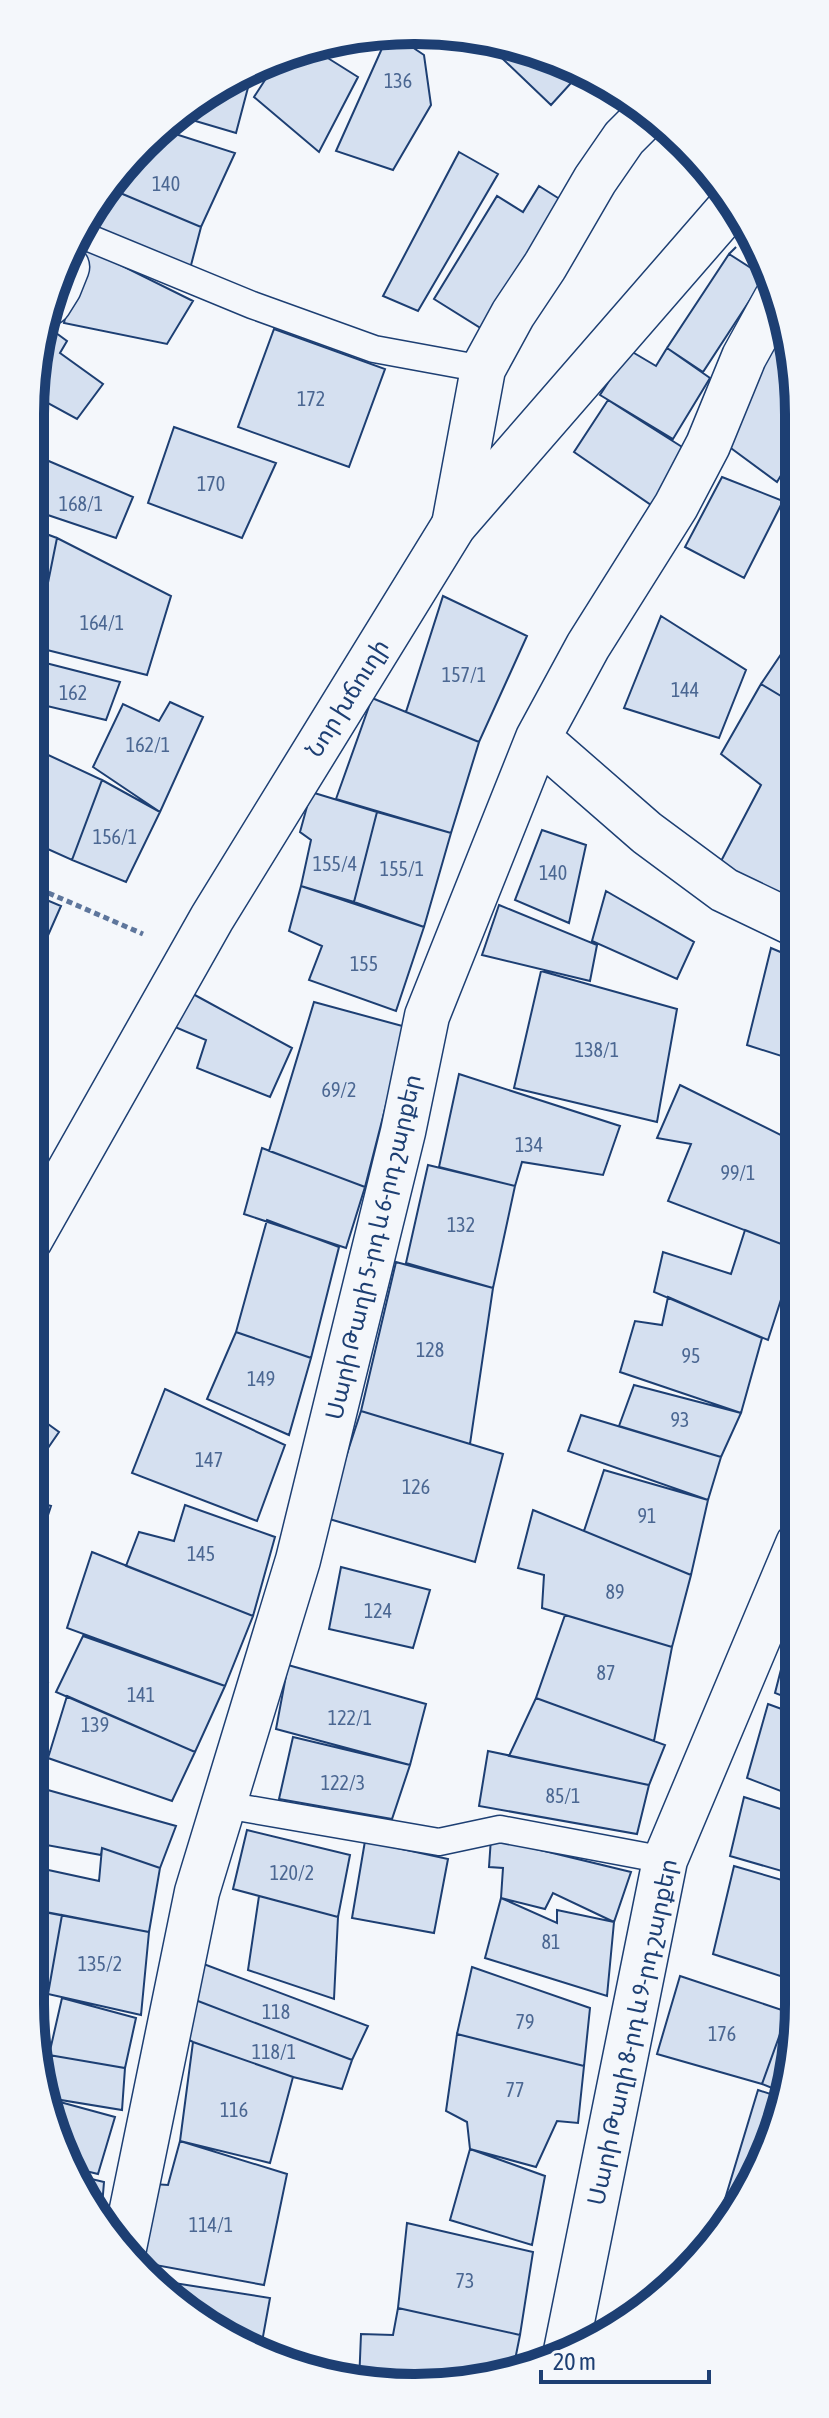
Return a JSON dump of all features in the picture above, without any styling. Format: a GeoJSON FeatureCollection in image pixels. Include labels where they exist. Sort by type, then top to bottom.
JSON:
{"type":"FeatureCollection","features":[{"type":"Feature","properties":{"kind":"street"},"geometry":{"type":"LineString","coordinates":[[454,525],[483,369],[595,180],[624,138],[641,121]]}},
{"type":"Feature","properties":{"kind":"street","name":"Նոր խճուղի"},"geometry":{"type":"LineString","coordinates":[[44,1215],[191,955],[454,525],[725,213]]}},
{"type":"Feature","properties":{"kind":"street","name":"Սարի Թաղի 5-րդ և 6-րդ շարքեր"},"geometry":{"type":"LineString","coordinates":[[126,2236],[197,1892],[298,1560],[399,1148],[427,1016],[538,738],[588,646],[676,506],[708,445],[744,357],[770,311]]}},
{"type":"Feature","properties":{"kind":"street"},"geometry":{"type":"LineString","coordinates":[[538,738],[647,833],[724,890],[785,919]]}},
{"type":"Feature","properties":{"kind":"street","name":"Սարի Թաղի 8-րդ և 9-րդ շարքեր"},"geometry":{"type":"LineString","coordinates":[[568,2340],[665,1860],[785,1575]]}},
{"type":"Feature","properties":{"kind":"lane"},"geometry":{"type":"LineString","coordinates":[[89,238],[252,305],[374,349],[483,369]]}},
{"type":"Feature","properties":{"kind":"lane"},"geometry":{"type":"LineString","coordinates":[[225,1805],[439,1842],[500,1829],[665,1860]]}},
{"type":"Feature","properties":{"kind":"path"},"geometry":{"type":"LineString","coordinates":[[44,891],[191,955]]}},
{"type":"Feature","properties":{"kind":"building"},"geometry":{"type":"Polygon","coordinates":[[[408,44],[424,55],[431,105],[393,170],[336,151],[383,46],[408,44]]]}},
{"type":"Feature","properties":{"kind":"building"},"geometry":{"type":"Polygon","coordinates":[[[497,54],[574,80],[551,105],[497,54]]]}},
{"type":"Feature","properties":{"kind":"building"},"geometry":{"type":"Polygon","coordinates":[[[324,56],[358,77],[319,152],[254,97],[269,74],[324,56]]]}},
{"type":"Feature","properties":{"kind":"building"},"geometry":{"type":"Polygon","coordinates":[[[249,83],[236,133],[191,120],[249,83]]]}},
{"type":"Feature","properties":{"kind":"building"},"geometry":{"type":"Polygon","coordinates":[[[173,133],[235,153],[201,227],[118,192],[173,133]]]}},
{"type":"Feature","properties":{"kind":"building"},"geometry":{"type":"Polygon","coordinates":[[[459,152],[498,174],[418,311],[383,296],[459,152]]]}},
{"type":"Feature","properties":{"kind":"building"},"geometry":{"type":"Polygon","coordinates":[[[539,186],[574,208],[495,337],[434,299],[497,196],[523,212],[539,186]]]}},
{"type":"Feature","properties":{"kind":"building"},"geometry":{"type":"Polygon","coordinates":[[[119,192],[201,227],[190,269],[93,231],[119,192]]]}},
{"type":"Feature","properties":{"kind":"building"},"geometry":{"type":"Polygon","coordinates":[[[84,247],[193,301],[167,344],[64,323],[76,264],[84,247]]]}},
{"type":"Feature","properties":{"kind":"building"},"geometry":{"type":"Polygon","coordinates":[[[729,254],[756,271],[761,283],[703,372],[667,348],[729,254]]]}},
{"type":"Feature","properties":{"kind":"building"},"geometry":{"type":"Polygon","coordinates":[[[274,329],[385,369],[349,467],[238,427],[274,329]]]}},
{"type":"Feature","properties":{"kind":"building"},"geometry":{"type":"Polygon","coordinates":[[[54,331],[67,341],[60,353],[103,384],[77,419],[45,401],[54,331]]]}},
{"type":"Feature","properties":{"kind":"building"},"geometry":{"type":"Polygon","coordinates":[[[776,336],[784,390],[785,469],[777,482],[724,443],[776,336]]]}},
{"type":"Feature","properties":{"kind":"building"},"geometry":{"type":"Polygon","coordinates":[[[667,348],[710,378],[673,439],[600,395],[629,350],[656,366],[667,348]]]}},
{"type":"Feature","properties":{"kind":"building"},"geometry":{"type":"Polygon","coordinates":[[[608,400],[690,452],[654,507],[574,452],[608,400]]]}},
{"type":"Feature","properties":{"kind":"building"},"geometry":{"type":"Polygon","coordinates":[[[174,427],[276,463],[242,538],[148,503],[174,427]]]}},
{"type":"Feature","properties":{"kind":"building"},"geometry":{"type":"Polygon","coordinates":[[[44,459],[133,497],[116,538],[44,514],[44,459]]]}},
{"type":"Feature","properties":{"kind":"building"},"geometry":{"type":"Polygon","coordinates":[[[722,477],[783,501],[744,578],[685,547],[722,477]]]}},
{"type":"Feature","properties":{"kind":"building"},"geometry":{"type":"Polygon","coordinates":[[[44,533],[57,538],[44,602],[44,533]]]}},
{"type":"Feature","properties":{"kind":"building"},"geometry":{"type":"Polygon","coordinates":[[[57,538],[171,596],[147,675],[44,649],[44,602],[57,538]]]}},
{"type":"Feature","properties":{"kind":"building"},"geometry":{"type":"Polygon","coordinates":[[[443,596],[527,636],[479,742],[406,712],[443,596]]]}},
{"type":"Feature","properties":{"kind":"building"},"geometry":{"type":"Polygon","coordinates":[[[661,616],[746,670],[719,738],[624,708],[661,616]]]}},
{"type":"Feature","properties":{"kind":"building"},"geometry":{"type":"Polygon","coordinates":[[[785,648],[785,698],[761,684],[785,648]]]}},
{"type":"Feature","properties":{"kind":"building"},"geometry":{"type":"Polygon","coordinates":[[[44,663],[120,682],[106,720],[44,705],[44,663]]]}},
{"type":"Feature","properties":{"kind":"building"},"geometry":{"type":"Polygon","coordinates":[[[761,684],[785,698],[785,903],[782,908],[719,865],[761,785],[721,754],[761,684]]]}},
{"type":"Feature","properties":{"kind":"building"},"geometry":{"type":"Polygon","coordinates":[[[372,698],[479,742],[451,833],[336,799],[372,698]]]}},
{"type":"Feature","properties":{"kind":"building"},"geometry":{"type":"Polygon","coordinates":[[[170,702],[203,717],[160,812],[93,767],[123,704],[159,721],[170,702]]]}},
{"type":"Feature","properties":{"kind":"building"},"geometry":{"type":"Polygon","coordinates":[[[44,753],[102,780],[72,860],[44,847],[44,753]]]}},
{"type":"Feature","properties":{"kind":"building"},"geometry":{"type":"Polygon","coordinates":[[[102,780],[160,812],[126,882],[72,860],[102,780]]]}},
{"type":"Feature","properties":{"kind":"building"},"geometry":{"type":"Polygon","coordinates":[[[311,792],[377,812],[354,902],[301,886],[311,840],[300,832],[311,792]]]}},
{"type":"Feature","properties":{"kind":"building"},"geometry":{"type":"Polygon","coordinates":[[[377,812],[451,833],[424,927],[354,902],[377,812]]]}},
{"type":"Feature","properties":{"kind":"building"},"geometry":{"type":"Polygon","coordinates":[[[542,830],[586,845],[569,923],[515,900],[542,830]]]}},
{"type":"Feature","properties":{"kind":"building"},"geometry":{"type":"Polygon","coordinates":[[[301,886],[424,927],[396,1011],[309,980],[322,946],[289,931],[301,886]]]}},
{"type":"Feature","properties":{"kind":"building"},"geometry":{"type":"Polygon","coordinates":[[[606,891],[694,942],[677,979],[592,941],[606,891]]]}},
{"type":"Feature","properties":{"kind":"building"},"geometry":{"type":"Polygon","coordinates":[[[44,899],[61,906],[44,944],[44,899]]]}},
{"type":"Feature","properties":{"kind":"building"},"geometry":{"type":"Polygon","coordinates":[[[499,905],[597,945],[590,981],[482,955],[499,905]]]}},
{"type":"Feature","properties":{"kind":"building"},"geometry":{"type":"Polygon","coordinates":[[[771,948],[785,954],[785,1057],[747,1045],[771,948]]]}},
{"type":"Feature","properties":{"kind":"building"},"geometry":{"type":"Polygon","coordinates":[[[541,971],[677,1009],[657,1122],[514,1088],[541,971]]]}},
{"type":"Feature","properties":{"kind":"building"},"geometry":{"type":"Polygon","coordinates":[[[193,994],[292,1048],[270,1097],[197,1068],[206,1040],[175,1027],[193,994]]]}},
{"type":"Feature","properties":{"kind":"building"},"geometry":{"type":"Polygon","coordinates":[[[314,1002],[406,1027],[365,1187],[269,1151],[314,1002]]]}},
{"type":"Feature","properties":{"kind":"building"},"geometry":{"type":"Polygon","coordinates":[[[459,1074],[620,1126],[603,1175],[522,1162],[515,1186],[439,1167],[459,1074]]]}},
{"type":"Feature","properties":{"kind":"building"},"geometry":{"type":"Polygon","coordinates":[[[680,1085],[785,1137],[785,1245],[668,1201],[691,1144],[657,1138],[680,1085]]]}},
{"type":"Feature","properties":{"kind":"building"},"geometry":{"type":"Polygon","coordinates":[[[262,1148],[365,1187],[346,1248],[244,1214],[262,1148]]]}},
{"type":"Feature","properties":{"kind":"building"},"geometry":{"type":"Polygon","coordinates":[[[428,1165],[515,1186],[493,1288],[406,1263],[428,1165]]]}},
{"type":"Feature","properties":{"kind":"building"},"geometry":{"type":"Polygon","coordinates":[[[267,1220],[339,1247],[311,1358],[236,1332],[267,1220]]]}},
{"type":"Feature","properties":{"kind":"building"},"geometry":{"type":"Polygon","coordinates":[[[745,1230],[785,1245],[785,1287],[768,1340],[654,1292],[663,1252],[731,1274],[745,1230]]]}},
{"type":"Feature","properties":{"kind":"building"},"geometry":{"type":"Polygon","coordinates":[[[396,1262],[493,1288],[470,1444],[361,1411],[396,1262]]]}},
{"type":"Feature","properties":{"kind":"building"},"geometry":{"type":"Polygon","coordinates":[[[668,1297],[762,1338],[741,1413],[620,1372],[635,1321],[662,1325],[668,1297]]]}},
{"type":"Feature","properties":{"kind":"building"},"geometry":{"type":"Polygon","coordinates":[[[236,1332],[311,1358],[289,1435],[207,1399],[236,1332]]]}},
{"type":"Feature","properties":{"kind":"building"},"geometry":{"type":"Polygon","coordinates":[[[634,1385],[741,1413],[721,1457],[619,1426],[634,1385]]]}},
{"type":"Feature","properties":{"kind":"building"},"geometry":{"type":"Polygon","coordinates":[[[165,1389],[285,1445],[257,1521],[132,1473],[165,1389]]]}},
{"type":"Feature","properties":{"kind":"building"},"geometry":{"type":"Polygon","coordinates":[[[361,1411],[503,1454],[475,1562],[326,1518],[361,1411]]]}},
{"type":"Feature","properties":{"kind":"building"},"geometry":{"type":"Polygon","coordinates":[[[581,1415],[721,1457],[708,1500],[568,1451],[581,1415]]]}},
{"type":"Feature","properties":{"kind":"building"},"geometry":{"type":"Polygon","coordinates":[[[44,1421],[59,1432],[44,1454],[44,1421]]]}},
{"type":"Feature","properties":{"kind":"building"},"geometry":{"type":"Polygon","coordinates":[[[604,1470],[708,1500],[691,1575],[584,1531],[604,1470]]]}},
{"type":"Feature","properties":{"kind":"building"},"geometry":{"type":"Polygon","coordinates":[[[44,1504],[51,1506],[44,1527],[44,1504]]]}},
{"type":"Feature","properties":{"kind":"building"},"geometry":{"type":"Polygon","coordinates":[[[185,1505],[275,1537],[253,1616],[126,1566],[139,1532],[174,1541],[185,1505]]]}},
{"type":"Feature","properties":{"kind":"building"},"geometry":{"type":"Polygon","coordinates":[[[533,1510],[691,1575],[672,1647],[542,1608],[544,1575],[518,1568],[533,1510]]]}},
{"type":"Feature","properties":{"kind":"building"},"geometry":{"type":"Polygon","coordinates":[[[92,1552],[253,1616],[225,1686],[67,1628],[92,1552]]]}},
{"type":"Feature","properties":{"kind":"building"},"geometry":{"type":"Polygon","coordinates":[[[341,1567],[430,1590],[413,1648],[329,1629],[341,1567]]]}},
{"type":"Feature","properties":{"kind":"building"},"geometry":{"type":"Polygon","coordinates":[[[565,1615],[672,1647],[654,1741],[536,1698],[565,1615]]]}},
{"type":"Feature","properties":{"kind":"building"},"geometry":{"type":"Polygon","coordinates":[[[83,1636],[225,1686],[195,1752],[56,1692],[83,1636]]]}},
{"type":"Feature","properties":{"kind":"building"},"geometry":{"type":"Polygon","coordinates":[[[785,1654],[785,1697],[775,1693],[785,1654]]]}},
{"type":"Feature","properties":{"kind":"building"},"geometry":{"type":"Polygon","coordinates":[[[288,1665],[426,1704],[410,1765],[276,1729],[288,1665]]]}},
{"type":"Feature","properties":{"kind":"building"},"geometry":{"type":"Polygon","coordinates":[[[67,1696],[195,1752],[172,1801],[48,1758],[67,1696]]]}},
{"type":"Feature","properties":{"kind":"building"},"geometry":{"type":"Polygon","coordinates":[[[536,1698],[665,1745],[649,1785],[509,1756],[536,1698]]]}},
{"type":"Feature","properties":{"kind":"building"},"geometry":{"type":"Polygon","coordinates":[[[768,1704],[785,1710],[785,1793],[747,1778],[768,1704]]]}},
{"type":"Feature","properties":{"kind":"building"},"geometry":{"type":"Polygon","coordinates":[[[293,1737],[410,1765],[392,1819],[279,1799],[293,1737]]]}},
{"type":"Feature","properties":{"kind":"building"},"geometry":{"type":"Polygon","coordinates":[[[488,1751],[649,1785],[637,1834],[479,1806],[488,1751]]]}},
{"type":"Feature","properties":{"kind":"building"},"geometry":{"type":"Polygon","coordinates":[[[44,1789],[176,1826],[160,1868],[102,1848],[101,1855],[44,1845],[44,1789]]]}},
{"type":"Feature","properties":{"kind":"building"},"geometry":{"type":"Polygon","coordinates":[[[744,1797],[785,1810],[785,1872],[730,1856],[744,1797]]]}},
{"type":"Feature","properties":{"kind":"building"},"geometry":{"type":"Polygon","coordinates":[[[247,1830],[350,1855],[338,1917],[233,1889],[247,1830]]]}},
{"type":"Feature","properties":{"kind":"building"},"geometry":{"type":"Polygon","coordinates":[[[491,1838],[631,1872],[614,1922],[553,1893],[545,1909],[501,1898],[503,1868],[489,1867],[491,1838]]]}},
{"type":"Feature","properties":{"kind":"building"},"geometry":{"type":"Polygon","coordinates":[[[365,1841],[448,1859],[434,1933],[352,1918],[365,1841]]]}},
{"type":"Feature","properties":{"kind":"building"},"geometry":{"type":"Polygon","coordinates":[[[102,1848],[160,1868],[149,1932],[44,1912],[44,1869],[99,1881],[102,1848]]]}},
{"type":"Feature","properties":{"kind":"building"},"geometry":{"type":"Polygon","coordinates":[[[734,1866],[785,1881],[785,1977],[713,1954],[734,1866]]]}},
{"type":"Feature","properties":{"kind":"building"},"geometry":{"type":"Polygon","coordinates":[[[259,1896],[338,1917],[334,1999],[248,1970],[259,1896]]]}},
{"type":"Feature","properties":{"kind":"building"},"geometry":{"type":"Polygon","coordinates":[[[501,1898],[557,1923],[557,1910],[614,1922],[607,1996],[485,1958],[501,1898]]]}},
{"type":"Feature","properties":{"kind":"building"},"geometry":{"type":"Polygon","coordinates":[[[44,1912],[62,1915],[48,1994],[44,1994],[44,1912]]]}},
{"type":"Feature","properties":{"kind":"building"},"geometry":{"type":"Polygon","coordinates":[[[62,1915],[149,1932],[141,2015],[48,1994],[62,1915]]]}},
{"type":"Feature","properties":{"kind":"building"},"geometry":{"type":"Polygon","coordinates":[[[193,1960],[368,2026],[352,2060],[185,1996],[193,1960]]]}},
{"type":"Feature","properties":{"kind":"building"},"geometry":{"type":"Polygon","coordinates":[[[472,1967],[590,2008],[584,2066],[457,2034],[472,1967]]]}},
{"type":"Feature","properties":{"kind":"building"},"geometry":{"type":"Polygon","coordinates":[[[680,1976],[785,2011],[784,2022],[762,2084],[657,2054],[680,1976]]]}},
{"type":"Feature","properties":{"kind":"building"},"geometry":{"type":"Polygon","coordinates":[[[185,1996],[352,2060],[342,2089],[293,2077],[177,2034],[185,1996]]]}},
{"type":"Feature","properties":{"kind":"building"},"geometry":{"type":"Polygon","coordinates":[[[62,1998],[136,2018],[125,2068],[49,2055],[62,1998]]]}},
{"type":"Feature","properties":{"kind":"building"},"geometry":{"type":"Polygon","coordinates":[[[784,2022],[775,2089],[762,2084],[784,2022]]]}},
{"type":"Feature","properties":{"kind":"building"},"geometry":{"type":"Polygon","coordinates":[[[457,2034],[584,2066],[578,2123],[557,2121],[536,2167],[470,2149],[467,2122],[446,2111],[457,2034]]]}},
{"type":"Feature","properties":{"kind":"building"},"geometry":{"type":"Polygon","coordinates":[[[193,2042],[293,2077],[270,2163],[180,2141],[193,2042]]]}},
{"type":"Feature","properties":{"kind":"building"},"geometry":{"type":"Polygon","coordinates":[[[49,2055],[125,2068],[122,2110],[57,2099],[49,2055]]]}},
{"type":"Feature","properties":{"kind":"building"},"geometry":{"type":"Polygon","coordinates":[[[758,2090],[773,2095],[747,2167],[728,2200],[725,2199],[758,2090]]]}},
{"type":"Feature","properties":{"kind":"building"},"geometry":{"type":"Polygon","coordinates":[[[58,2101],[115,2117],[98,2174],[84,2171],[58,2101]]]}},
{"type":"Feature","properties":{"kind":"building"},"geometry":{"type":"Polygon","coordinates":[[[180,2141],[287,2174],[264,2285],[152,2264],[141,2253],[153,2184],[168,2185],[180,2141]]]}},
{"type":"Feature","properties":{"kind":"building"},"geometry":{"type":"Polygon","coordinates":[[[470,2149],[545,2176],[532,2245],[450,2220],[470,2149]]]}},
{"type":"Feature","properties":{"kind":"building"},"geometry":{"type":"Polygon","coordinates":[[[88,2178],[104,2182],[102,2203],[88,2178]]]}},
{"type":"Feature","properties":{"kind":"building"},"geometry":{"type":"Polygon","coordinates":[[[407,2223],[533,2252],[520,2335],[398,2308],[407,2223]]]}},
{"type":"Feature","properties":{"kind":"building"},"geometry":{"type":"Polygon","coordinates":[[[174,2285],[270,2298],[262,2341],[209,2312],[174,2285]]]}},
{"type":"Feature","properties":{"kind":"building"},"geometry":{"type":"Polygon","coordinates":[[[398,2308],[520,2335],[515,2360],[487,2367],[414,2374],[360,2370],[361,2334],[393,2335],[398,2308]]]}},
{"type":"Feature","properties":{"kind":"fence"},"geometry":{"type":"LineString","coordinates":[[729,254],[742,241]]}}]}
